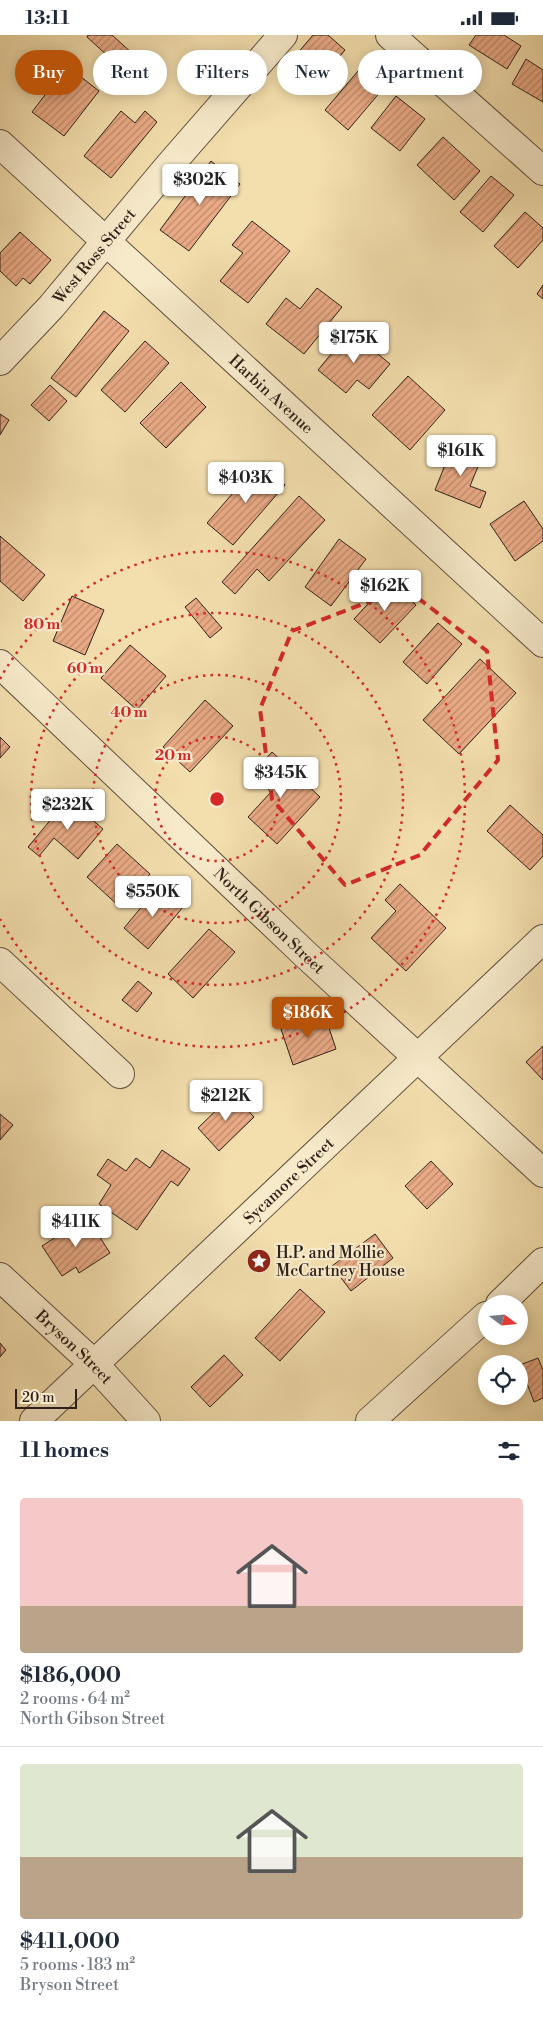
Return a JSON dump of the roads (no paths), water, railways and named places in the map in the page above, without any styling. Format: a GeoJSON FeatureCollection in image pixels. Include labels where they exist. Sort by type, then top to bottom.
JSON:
{"type":"FeatureCollection","features":[{"type":"Feature","properties":{"kind":"street","name":"West Ross Street"},"geometry":{"type":"LineString","coordinates":[[0,361],[50,307],[283,35]]}},
{"type":"Feature","properties":{"kind":"street"},"geometry":{"type":"LineString","coordinates":[[390,35],[543,171]]}},
{"type":"Feature","properties":{"kind":"street","name":"Harbin Avenue"},"geometry":{"type":"LineString","coordinates":[[0,144],[543,643]]}},
{"type":"Feature","properties":{"kind":"street","name":"North Gibson Street"},"geometry":{"type":"LineString","coordinates":[[0,665],[306,955],[543,1173]]}},
{"type":"Feature","properties":{"kind":"street","name":"Sycamore Street"},"geometry":{"type":"LineString","coordinates":[[34,1421],[543,939]]}},
{"type":"Feature","properties":{"kind":"street"},"geometry":{"type":"LineString","coordinates":[[0,962],[120,1073]]}},
{"type":"Feature","properties":{"kind":"street"},"geometry":{"type":"LineString","coordinates":[[509,1295],[543,1262]]}},
{"type":"Feature","properties":{"kind":"street","name":"Bryson Street"},"geometry":{"type":"LineString","coordinates":[[0,1277],[94,1364],[146,1421]]}},
{"type":"Feature","properties":{"kind":"street"},"geometry":{"type":"LineString","coordinates":[[370,1421],[478,1323]]}},
{"type":"Feature","properties":{"kind":"place","name":"H.P. and Mollie McCartney House"},"geometry":{"type":"Point","coordinates":[259,1261]}}]}
